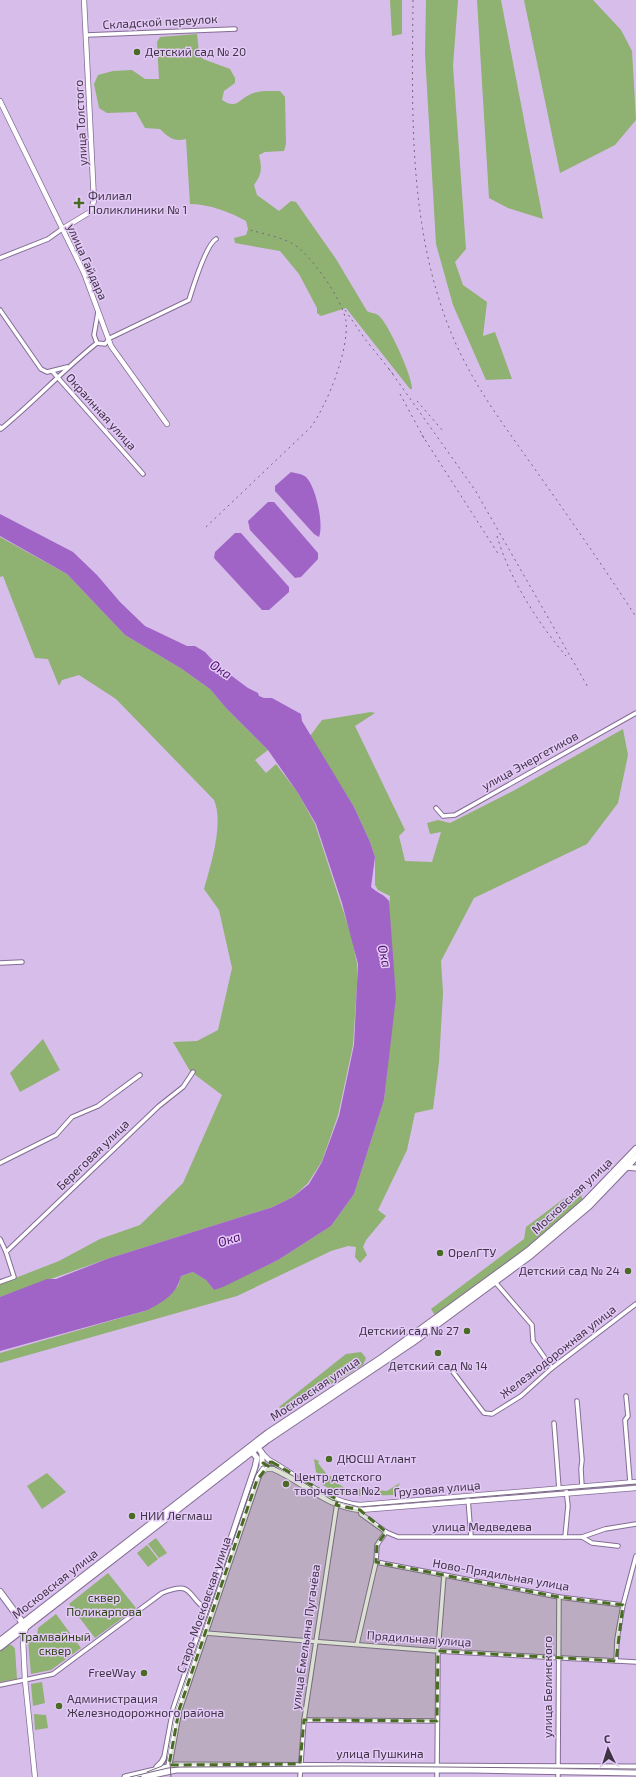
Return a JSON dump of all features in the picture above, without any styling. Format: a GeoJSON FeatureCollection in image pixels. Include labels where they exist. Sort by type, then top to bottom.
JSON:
{"type":"FeatureCollection","features":[{"type":"Feature","properties":{"kind":"main road","name":"Московская улица"},"geometry":{"type":"LineString","coordinates":[[0,1641],[24,1625],[253,1447],[461,1304],[496,1282],[566,1227],[623,1167],[636,1149]]}},
{"type":"Feature","properties":{"kind":"main road","name":"Московская улица"},"geometry":{"type":"LineString","coordinates":[[461,1304],[551,1232],[636,1157]]}},
{"type":"Feature","properties":{"kind":"main road"},"geometry":{"type":"LineString","coordinates":[[623,1167],[636,1168]]}},
{"type":"Feature","properties":{"kind":"main road"},"geometry":{"type":"LineString","coordinates":[[154,1768],[161,1764],[165,1756],[174,1708],[203,1632],[207,1610],[254,1470],[257,1458],[253,1447]]}},
{"type":"Feature","properties":{"kind":"main road","name":"Грузовая улица"},"geometry":{"type":"LineString","coordinates":[[253,1447],[262,1453]]}},
{"type":"Feature","properties":{"kind":"main road","name":"Старо-Московская улица"},"geometry":{"type":"LineString","coordinates":[[169,1768],[179,1710],[203,1632],[259,1476],[263,1463],[262,1453]]}},
{"type":"Feature","properties":{"kind":"main road"},"geometry":{"type":"LineString","coordinates":[[0,1592],[24,1625]]}},
{"type":"Feature","properties":{"kind":"main road","name":"Московская улица"},"geometry":{"type":"LineString","coordinates":[[0,1647],[24,1625]]}},
{"type":"Feature","properties":{"kind":"main road"},"geometry":{"type":"LineString","coordinates":[[165,1756],[171,1777]]}},
{"type":"Feature","properties":{"kind":"main road","name":"улица Пушкина"},"geometry":{"type":"LineString","coordinates":[[125,1777],[154,1768],[437,1767],[558,1772],[636,1773]]}},
{"type":"Feature","properties":{"kind":"main road","name":"улица Пушкина"},"geometry":{"type":"LineString","coordinates":[[558,1772],[636,1767]]}},
{"type":"Feature","properties":{"kind":"main road","name":"улица Пушкина"},"geometry":{"type":"LineString","coordinates":[[144,1777],[169,1768]]}},
{"type":"Feature","properties":{"kind":"street","name":"улица Толстого"},"geometry":{"type":"LineString","coordinates":[[62,229],[90,212],[94,205],[87,35],[84,0]]}},
{"type":"Feature","properties":{"kind":"street","name":"Складской переулок"},"geometry":{"type":"LineString","coordinates":[[87,35],[235,29]]}},
{"type":"Feature","properties":{"kind":"street","name":"улица Гайдара"},"geometry":{"type":"LineString","coordinates":[[0,101],[84,273],[110,338],[114,352],[167,424]]}},
{"type":"Feature","properties":{"kind":"street"},"geometry":{"type":"LineString","coordinates":[[0,258],[54,236],[62,229]]}},
{"type":"Feature","properties":{"kind":"street"},"geometry":{"type":"LineString","coordinates":[[1,428],[28,407],[67,366],[96,343],[105,344],[110,338],[189,300],[195,277],[211,244],[216,239]]}},
{"type":"Feature","properties":{"kind":"street","name":"Окраинная улица"},"geometry":{"type":"LineString","coordinates":[[0,310],[41,369],[44,371],[52,371],[143,474]]}},
{"type":"Feature","properties":{"kind":"street"},"geometry":{"type":"LineString","coordinates":[[96,343],[94,331],[98,311]]}},
{"type":"Feature","properties":{"kind":"street"},"geometry":{"type":"LineString","coordinates":[[52,371],[67,366]]}},
{"type":"Feature","properties":{"kind":"street","name":"улица Энергетиков"},"geometry":{"type":"LineString","coordinates":[[436,808],[443,816],[455,815],[636,713]]}},
{"type":"Feature","properties":{"kind":"street"},"geometry":{"type":"LineString","coordinates":[[0,963],[22,962]]}},
{"type":"Feature","properties":{"kind":"street","name":"Береговая улица"},"geometry":{"type":"LineString","coordinates":[[6,1252],[159,1106],[183,1087],[193,1072]]}},
{"type":"Feature","properties":{"kind":"street"},"geometry":{"type":"LineString","coordinates":[[0,1163],[56,1135],[72,1117],[98,1106],[140,1076]]}},
{"type":"Feature","properties":{"kind":"street"},"geometry":{"type":"LineString","coordinates":[[0,1239],[14,1277],[0,1282]]}},
{"type":"Feature","properties":{"kind":"street"},"geometry":{"type":"LineString","coordinates":[[496,1282],[532,1325],[533,1341],[552,1368]]}},
{"type":"Feature","properties":{"kind":"street"},"geometry":{"type":"LineString","coordinates":[[634,1305],[636,1311]]}},
{"type":"Feature","properties":{"kind":"street","name":"Железнодорожная улица"},"geometry":{"type":"LineString","coordinates":[[454,1372],[484,1413],[492,1414],[522,1396],[552,1368],[634,1305]]}},
{"type":"Feature","properties":{"kind":"street"},"geometry":{"type":"LineString","coordinates":[[626,1396],[628,1416],[625,1420],[630,1482]]}},
{"type":"Feature","properties":{"kind":"street"},"geometry":{"type":"LineString","coordinates":[[577,1401],[582,1460],[582,1487]]}},
{"type":"Feature","properties":{"kind":"street"},"geometry":{"type":"LineString","coordinates":[[554,1423],[560,1489]]}},
{"type":"Feature","properties":{"kind":"street","name":"Грузовая улица"},"geometry":{"type":"LineString","coordinates":[[262,1453],[272,1462],[337,1502]]}},
{"type":"Feature","properties":{"kind":"street","name":"Грузовая улица"},"geometry":{"type":"LineString","coordinates":[[257,1458],[273,1469],[337,1502],[360,1508],[468,1502],[636,1488]]}},
{"type":"Feature","properties":{"kind":"street"},"geometry":{"type":"LineString","coordinates":[[254,1470],[263,1463],[272,1462]]}},
{"type":"Feature","properties":{"kind":"street"},"geometry":{"type":"LineString","coordinates":[[259,1476],[264,1470],[273,1469]]}},
{"type":"Feature","properties":{"kind":"street","name":"Грузовая улица"},"geometry":{"type":"LineString","coordinates":[[360,1508],[468,1496],[636,1482]]}},
{"type":"Feature","properties":{"kind":"street"},"geometry":{"type":"LineString","coordinates":[[566,1488],[566,1537]]}},
{"type":"Feature","properties":{"kind":"street"},"geometry":{"type":"LineString","coordinates":[[468,1496],[472,1536]]}},
{"type":"Feature","properties":{"kind":"street","name":"улица Емельяна Пугачёва"},"geometry":{"type":"LineString","coordinates":[[300,1777],[304,1720],[337,1502]]}},
{"type":"Feature","properties":{"kind":"street","name":"улица Медведева"},"geometry":{"type":"LineString","coordinates":[[360,1508],[361,1514],[386,1532],[401,1537],[582,1537],[592,1543],[618,1546]]}},
{"type":"Feature","properties":{"kind":"street"},"geometry":{"type":"LineString","coordinates":[[582,1537],[599,1531],[636,1524]]}},
{"type":"Feature","properties":{"kind":"street"},"geometry":{"type":"LineString","coordinates":[[356,1644],[376,1562],[378,1545],[386,1532]]}},
{"type":"Feature","properties":{"kind":"street"},"geometry":{"type":"LineString","coordinates":[[616,1661],[617,1639],[623,1605],[636,1557]]}},
{"type":"Feature","properties":{"kind":"street","name":"Ново-Прядильная улица"},"geometry":{"type":"LineString","coordinates":[[376,1562],[559,1597],[623,1605]]}},
{"type":"Feature","properties":{"kind":"street"},"geometry":{"type":"LineString","coordinates":[[437,1777],[438,1651],[444,1576]]}},
{"type":"Feature","properties":{"kind":"street"},"geometry":{"type":"LineString","coordinates":[[0,1685],[53,1674],[162,1593],[170,1589],[180,1588],[188,1590],[207,1610]]}},
{"type":"Feature","properties":{"kind":"street","name":"улица Белинского"},"geometry":{"type":"LineString","coordinates":[[558,1772],[559,1597]]}},
{"type":"Feature","properties":{"kind":"street"},"geometry":{"type":"LineString","coordinates":[[24,1625],[23,1640],[25,1680],[35,1777]]}},
{"type":"Feature","properties":{"kind":"street","name":"Прядильная улица"},"geometry":{"type":"LineString","coordinates":[[203,1632],[438,1651],[636,1662]]}},
{"type":"Feature","properties":{"kind":"street"},"geometry":{"type":"LineString","coordinates":[[304,1720],[437,1722]]}},
{"type":"Feature","properties":{"kind":"highlighted area"},"geometry":{"type":"Polygon","coordinates":[[[272,1462],[281,1466],[338,1500],[336,1505],[360,1510],[386,1532],[377,1545],[376,1562],[559,1597],[623,1605],[616,1661],[438,1651],[437,1721],[304,1720],[300,1764],[169,1765],[179,1710],[257,1480],[268,1466],[263,1463],[272,1462]]]}},
{"type":"Feature","properties":{"kind":"green space"},"geometry":{"type":"Polygon","coordinates":[[[390,0],[402,0],[402,34],[392,36],[390,0]]]}},
{"type":"Feature","properties":{"kind":"green space"},"geometry":{"type":"Polygon","coordinates":[[[426,0],[458,0],[453,66],[466,249],[455,262],[463,285],[487,302],[483,336],[495,332],[512,379],[486,380],[453,305],[436,244],[425,54],[426,0]]]}},
{"type":"Feature","properties":{"kind":"green space"},"geometry":{"type":"Polygon","coordinates":[[[477,0],[501,0],[543,219],[508,208],[489,198],[477,0]]]}},
{"type":"Feature","properties":{"kind":"green space"},"geometry":{"type":"Polygon","coordinates":[[[524,0],[593,0],[621,30],[632,51],[636,120],[615,145],[560,173],[524,0]]]}},
{"type":"Feature","properties":{"kind":"green space"},"geometry":{"type":"Polygon","coordinates":[[[197,34],[199,52],[203,59],[230,69],[235,78],[235,83],[224,91],[222,100],[227,103],[235,104],[251,94],[265,91],[280,91],[285,97],[286,144],[284,151],[265,152],[259,155],[261,171],[259,178],[254,185],[257,195],[279,211],[291,201],[296,202],[336,259],[367,311],[378,315],[388,328],[409,374],[412,389],[410,389],[346,308],[321,316],[317,313],[317,308],[299,274],[280,251],[235,243],[234,238],[246,235],[248,229],[246,221],[219,209],[205,205],[190,204],[186,139],[175,140],[160,129],[145,128],[136,112],[107,113],[99,108],[94,84],[98,75],[113,71],[132,70],[145,79],[159,79],[157,42],[160,37],[197,34]]]}},
{"type":"Feature","properties":{"kind":"green space"},"geometry":{"type":"Polygon","coordinates":[[[0,537],[67,574],[125,635],[182,669],[210,689],[226,708],[268,750],[255,760],[266,773],[276,764],[298,793],[315,824],[352,938],[357,964],[357,985],[353,1045],[338,1115],[322,1161],[308,1183],[293,1197],[273,1207],[107,1259],[0,1297],[0,1284],[59,1261],[100,1239],[140,1225],[183,1183],[222,1095],[190,1071],[173,1042],[197,1041],[218,1030],[232,968],[219,910],[204,889],[213,856],[217,832],[217,809],[214,800],[116,699],[79,675],[62,680],[59,686],[48,659],[35,658],[3,576],[0,577],[0,537]]]}},
{"type":"Feature","properties":{"kind":"green space"},"geometry":{"type":"Polygon","coordinates":[[[371,712],[375,713],[355,726],[405,830],[399,836],[405,861],[432,862],[441,832],[430,834],[427,823],[438,820],[450,823],[513,791],[623,729],[628,755],[618,803],[587,844],[474,898],[441,961],[443,993],[439,1062],[433,1109],[415,1113],[407,1150],[378,1210],[386,1216],[366,1240],[363,1247],[367,1255],[360,1263],[355,1257],[356,1247],[348,1246],[331,1251],[237,1296],[0,1363],[0,1353],[148,1310],[178,1286],[181,1276],[193,1272],[206,1280],[214,1290],[278,1260],[331,1226],[354,1194],[384,1100],[395,995],[389,906],[390,896],[378,890],[375,885],[375,857],[370,842],[354,807],[310,736],[322,720],[371,712]]]}},
{"type":"Feature","properties":{"kind":"green space"},"geometry":{"type":"Polygon","coordinates":[[[43,1039],[60,1070],[20,1092],[10,1073],[43,1039]]]}},
{"type":"Feature","properties":{"kind":"green space"},"geometry":{"type":"Polygon","coordinates":[[[578,1188],[583,1200],[528,1248],[435,1315],[431,1309],[524,1239],[526,1227],[578,1188]]]}},
{"type":"Feature","properties":{"kind":"green space"},"geometry":{"type":"Polygon","coordinates":[[[361,1352],[366,1358],[363,1365],[285,1412],[279,1407],[346,1354],[361,1352]]]}},
{"type":"Feature","properties":{"kind":"green space"},"geometry":{"type":"Polygon","coordinates":[[[314,1459],[319,1461],[318,1463],[328,1476],[331,1476],[337,1483],[345,1488],[387,1491],[400,1483],[394,1495],[343,1496],[321,1484],[323,1479],[316,1472],[314,1459]]]}},
{"type":"Feature","properties":{"kind":"green space"},"geometry":{"type":"Polygon","coordinates":[[[47,1473],[66,1492],[42,1509],[27,1486],[47,1473]]]}},
{"type":"Feature","properties":{"kind":"green space"},"geometry":{"type":"Polygon","coordinates":[[[156,1538],[167,1553],[159,1558],[148,1544],[156,1538]]]}},
{"type":"Feature","properties":{"kind":"green space"},"geometry":{"type":"Polygon","coordinates":[[[147,1545],[158,1559],[148,1567],[137,1553],[147,1545]]]}},
{"type":"Feature","properties":{"kind":"green space","name":"сквер Поликарпова"},"geometry":{"type":"Polygon","coordinates":[[[108,1573],[136,1608],[95,1638],[69,1604],[108,1573]]]}},
{"type":"Feature","properties":{"kind":"green space","name":"Трамвайный сквер"},"geometry":{"type":"Polygon","coordinates":[[[56,1614],[81,1648],[51,1670],[31,1674],[28,1641],[37,1638],[38,1628],[56,1614]]]}},
{"type":"Feature","properties":{"kind":"green space"},"geometry":{"type":"Polygon","coordinates":[[[8,1644],[13,1646],[15,1649],[17,1679],[0,1682],[0,1651],[8,1644]]]}},
{"type":"Feature","properties":{"kind":"green space"},"geometry":{"type":"Polygon","coordinates":[[[42,1682],[45,1703],[33,1706],[31,1684],[42,1682]]]}},
{"type":"Feature","properties":{"kind":"green space"},"geometry":{"type":"Polygon","coordinates":[[[34,1714],[46,1715],[48,1728],[35,1730],[34,1714]]]}},
{"type":"Feature","properties":{"kind":"water"},"geometry":{"type":"Polygon","coordinates":[[[291,472],[301,474],[310,482],[316,497],[320,515],[319,537],[314,534],[275,491],[275,486],[291,472]]]}},
{"type":"Feature","properties":{"kind":"water"},"geometry":{"type":"Polygon","coordinates":[[[268,502],[274,502],[318,553],[318,559],[301,577],[295,578],[250,530],[248,521],[268,502]]]}},
{"type":"Feature","properties":{"kind":"water","name":"Ока"},"geometry":{"type":"Polygon","coordinates":[[[0,514],[73,552],[145,626],[187,646],[195,646],[205,652],[217,665],[248,688],[258,693],[259,696],[264,698],[272,698],[301,714],[302,721],[354,807],[370,842],[375,857],[371,887],[389,901],[396,997],[384,1100],[354,1194],[331,1226],[278,1260],[223,1287],[214,1290],[206,1280],[193,1272],[181,1276],[173,1293],[148,1310],[0,1351],[0,1297],[47,1279],[56,1279],[107,1259],[273,1207],[293,1197],[309,1184],[322,1162],[339,1116],[354,1045],[358,964],[342,903],[316,824],[298,793],[268,750],[226,708],[210,689],[182,669],[125,635],[67,574],[0,536],[0,514]]]}},
{"type":"Feature","properties":{"kind":"water"},"geometry":{"type":"Polygon","coordinates":[[[235,533],[241,533],[289,587],[289,592],[269,610],[262,610],[214,558],[215,552],[235,533]]]}},
{"type":"Feature","properties":{"kind":"tram line"},"geometry":{"type":"LineString","coordinates":[[147,1772],[162,1766],[166,1760],[175,1709],[255,1476],[262,1466],[275,1465],[332,1500],[359,1507],[636,1484]]}},
{"type":"Feature","properties":{"kind":"tram line"},"geometry":{"type":"LineString","coordinates":[[170,1762],[171,1777]]}},
{"type":"Feature","properties":{"kind":"tram line"},"geometry":{"type":"LineString","coordinates":[[130,1777],[168,1768],[180,1767],[344,1766],[636,1769]]}},
{"type":"Feature","properties":{"kind":"railway"},"geometry":{"type":"LineString","coordinates":[[413,0],[413,128],[420,212],[427,254],[438,295],[452,335],[469,370],[489,403],[636,617]]}},
{"type":"Feature","properties":{"kind":"railway"},"geometry":{"type":"LineString","coordinates":[[206,527],[311,427],[318,417],[336,376],[341,361],[346,333],[344,312],[333,290],[308,257],[293,244],[250,230]]}},
{"type":"Feature","properties":{"kind":"railway"},"geometry":{"type":"LineString","coordinates":[[345,310],[365,339],[393,374]]}},
{"type":"Feature","properties":{"kind":"railway"},"geometry":{"type":"LineString","coordinates":[[389,369],[475,490],[589,689]]}},
{"type":"Feature","properties":{"kind":"railway"},"geometry":{"type":"LineString","coordinates":[[400,394],[425,440]]}},
{"type":"Feature","properties":{"kind":"railway"},"geometry":{"type":"LineString","coordinates":[[417,401],[443,431]]}},
{"type":"Feature","properties":{"kind":"railway"},"geometry":{"type":"LineString","coordinates":[[422,435],[499,555]]}},
{"type":"Feature","properties":{"kind":"railway"},"geometry":{"type":"LineString","coordinates":[[497,536],[502,552],[517,584],[535,615],[566,656]]}},
{"type":"Feature","properties":{"kind":"place","name":"Детский сад № 20"},"geometry":{"type":"Point","coordinates":[137,52]}},
{"type":"Feature","properties":{"kind":"place","name":"Филиал Поликлиники № 1"},"geometry":{"type":"Point","coordinates":[79,203]}},
{"type":"Feature","properties":{"kind":"place","name":"ОрелГТУ"},"geometry":{"type":"Point","coordinates":[440,1253]}},
{"type":"Feature","properties":{"kind":"place","name":"Детский сад № 24"},"geometry":{"type":"Point","coordinates":[628,1271]}},
{"type":"Feature","properties":{"kind":"place","name":"Детский сад № 27"},"geometry":{"type":"Point","coordinates":[467,1331]}},
{"type":"Feature","properties":{"kind":"place","name":"Детский сад № 14"},"geometry":{"type":"Point","coordinates":[438,1353]}},
{"type":"Feature","properties":{"kind":"place","name":"ДЮСШ Атлант"},"geometry":{"type":"Point","coordinates":[329,1459]}},
{"type":"Feature","properties":{"kind":"place","name":"Центр детского творчества №2"},"geometry":{"type":"Point","coordinates":[286,1484]}},
{"type":"Feature","properties":{"kind":"place","name":"НИИ Легмаш"},"geometry":{"type":"Point","coordinates":[132,1516]}},
{"type":"Feature","properties":{"kind":"place","name":"FreeWay"},"geometry":{"type":"Point","coordinates":[144,1673]}},
{"type":"Feature","properties":{"kind":"place","name":"Администрация Железнодорожного района"},"geometry":{"type":"Point","coordinates":[59,1706]}}]}
